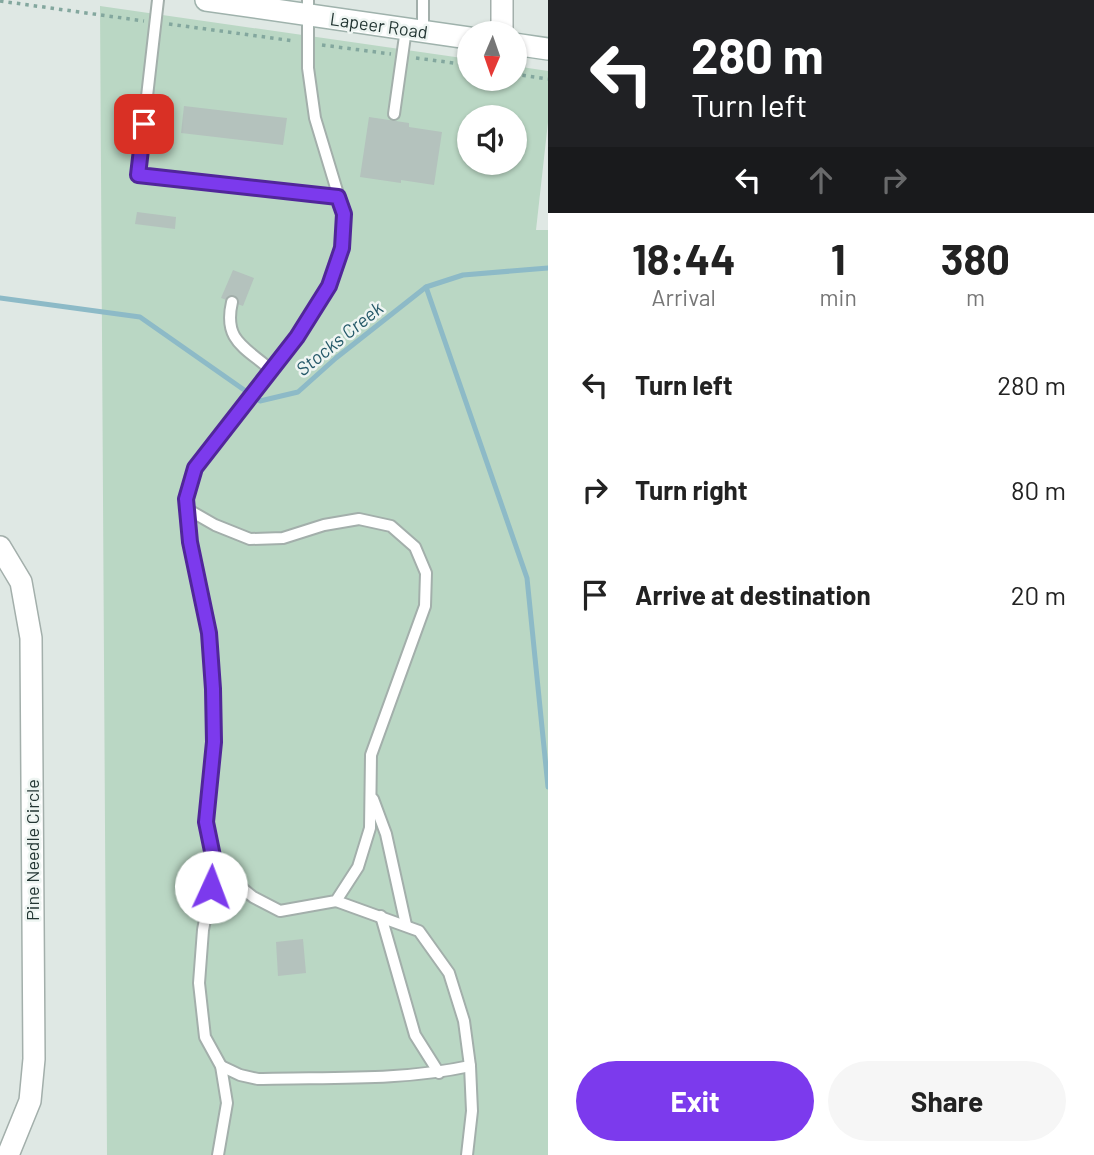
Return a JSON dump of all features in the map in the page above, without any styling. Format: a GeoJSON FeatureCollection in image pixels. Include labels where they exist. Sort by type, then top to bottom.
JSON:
{"type":"FeatureCollection","features":[{"type":"Feature","properties":{"kind":"street","name":"Lapeer Road"},"geometry":{"type":"LineString","coordinates":[[206,0],[308,7],[414,30],[457,36]]}},
{"type":"Feature","properties":{"kind":"street"},"geometry":{"type":"LineString","coordinates":[[502,0],[502,21]]}},
{"type":"Feature","properties":{"kind":"street"},"geometry":{"type":"LineString","coordinates":[[527,46],[548,49]]}},
{"type":"Feature","properties":{"kind":"street","name":"Pine Needle Circle"},"geometry":{"type":"LineString","coordinates":[[0,547],[21,582],[31,638],[34,1059],[30,1101],[8,1155]]}},
{"type":"Feature","properties":{"kind":"lane"},"geometry":{"type":"LineString","coordinates":[[158,0],[138,175],[338,197]]}},
{"type":"Feature","properties":{"kind":"lane"},"geometry":{"type":"LineString","coordinates":[[394,114],[402,56],[414,30],[423,0]]}},
{"type":"Feature","properties":{"kind":"lane"},"geometry":{"type":"LineString","coordinates":[[218,1155],[227,1103],[220,1066],[205,1037],[199,983],[203,930],[215,866],[206,822],[214,742],[213,689],[209,633],[190,542],[186,499],[195,468],[297,337],[329,286],[342,248],[344,214],[315,118],[308,68],[308,7]]}},
{"type":"Feature","properties":{"kind":"lane"},"geometry":{"type":"LineString","coordinates":[[232,302],[229,327],[235,339],[271,370]]}},
{"type":"Feature","properties":{"kind":"lane"},"geometry":{"type":"LineString","coordinates":[[187,509],[215,525],[250,539],[283,538],[324,525],[359,519],[391,527],[415,547],[426,573],[425,606],[372,755],[370,828],[358,867],[336,901]]}},
{"type":"Feature","properties":{"kind":"lane"},"geometry":{"type":"LineString","coordinates":[[371,793],[386,834],[406,925]]}},
{"type":"Feature","properties":{"kind":"lane"},"geometry":{"type":"LineString","coordinates":[[215,866],[253,897],[281,911],[336,901],[419,931],[449,973],[464,1021],[472,1111],[467,1155]]}},
{"type":"Feature","properties":{"kind":"lane"},"geometry":{"type":"LineString","coordinates":[[381,916],[415,1035],[439,1073]]}},
{"type":"Feature","properties":{"kind":"lane"},"geometry":{"type":"LineString","coordinates":[[220,1066],[258,1079],[439,1073],[470,1066]]}},
{"type":"Feature","properties":{"kind":"path"},"geometry":{"type":"LineString","coordinates":[[0,1],[457,63]]}},
{"type":"Feature","properties":{"kind":"path"},"geometry":{"type":"LineString","coordinates":[[527,76],[548,79]]}},
{"type":"Feature","properties":{"kind":"green space"},"geometry":{"type":"Polygon","coordinates":[[[100,6],[457,57],[457,91],[527,91],[527,68],[548,71],[548,122],[536,230],[548,230],[548,1155],[107,1155],[100,6]]]}},
{"type":"Feature","properties":{"kind":"building"},"geometry":{"type":"Polygon","coordinates":[[[184,106],[287,118],[283,145],[181,133],[184,106]]]}},
{"type":"Feature","properties":{"kind":"building"},"geometry":{"type":"Polygon","coordinates":[[[369,117],[409,123],[409,127],[442,132],[434,185],[360,177],[369,117]]]}},
{"type":"Feature","properties":{"kind":"building"},"geometry":{"type":"Polygon","coordinates":[[[137,212],[176,217],[175,229],[135,224],[137,212]]]}},
{"type":"Feature","properties":{"kind":"building"},"geometry":{"type":"Polygon","coordinates":[[[233,270],[254,278],[243,306],[221,298],[233,270]]]}},
{"type":"Feature","properties":{"kind":"building"},"geometry":{"type":"Polygon","coordinates":[[[303,939],[306,973],[278,976],[276,942],[303,939]]]}},
{"type":"Feature","properties":{"kind":"waterway","name":"Stocks Creek"},"geometry":{"type":"LineString","coordinates":[[0,298],[140,317],[260,401],[298,392],[336,358],[426,287],[463,275],[548,268]]}},
{"type":"Feature","properties":{"kind":"waterway"},"geometry":{"type":"LineString","coordinates":[[426,287],[527,578],[548,787]]}},
{"type":"Feature","properties":{"kind":"route"},"geometry":{"type":"LineString","coordinates":[[144,124],[138,175],[338,197],[344,214],[342,248],[329,286],[297,337],[195,468],[186,499],[190,542],[209,633],[213,689],[214,742],[206,822],[215,866],[211,887]]}}]}
